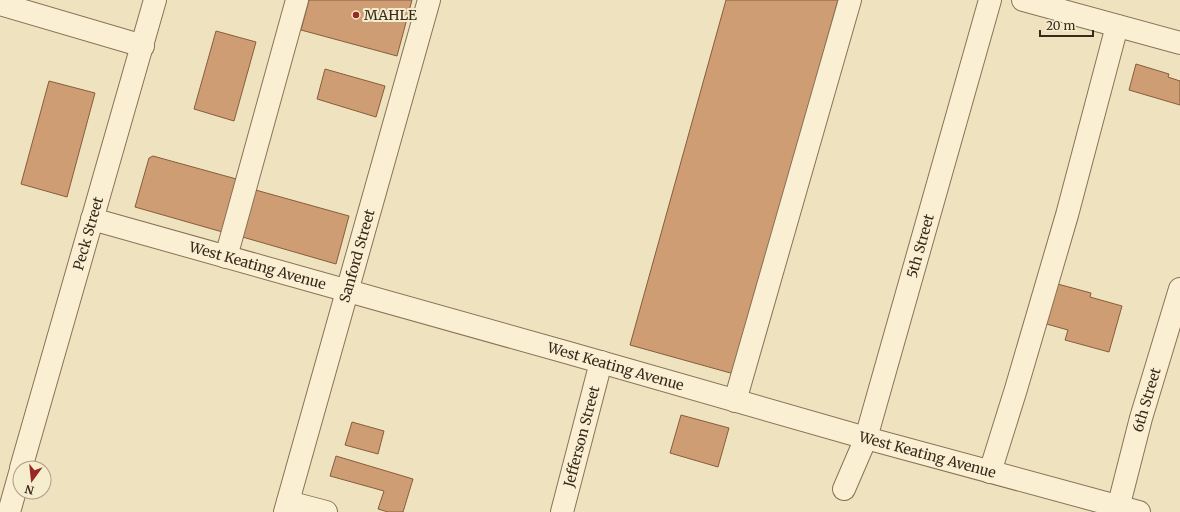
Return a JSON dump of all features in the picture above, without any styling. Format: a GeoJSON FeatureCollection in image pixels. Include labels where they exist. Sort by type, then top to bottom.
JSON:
{"type":"FeatureCollection","features":[{"type":"Feature","properties":{"kind":"street","name":"Peck Street"},"geometry":{"type":"LineString","coordinates":[[23,460],[155,0]]}},
{"type":"Feature","properties":{"kind":"street"},"geometry":{"type":"LineString","coordinates":[[226,257],[297,0]]}},
{"type":"Feature","properties":{"kind":"street","name":"Sanford Street"},"geometry":{"type":"LineString","coordinates":[[287,507],[429,0]]}},
{"type":"Feature","properties":{"kind":"street"},"geometry":{"type":"LineString","coordinates":[[735,401],[850,0]]}},
{"type":"Feature","properties":{"kind":"street","name":"5th Street"},"geometry":{"type":"LineString","coordinates":[[844,489],[866,438],[990,0]]}},
{"type":"Feature","properties":{"kind":"street"},"geometry":{"type":"LineString","coordinates":[[1023,0],[1180,43]]}},
{"type":"Feature","properties":{"kind":"street"},"geometry":{"type":"LineString","coordinates":[[0,4],[142,46]]}},
{"type":"Feature","properties":{"kind":"street"},"geometry":{"type":"LineString","coordinates":[[990,472],[1016,389],[1066,215],[1117,26]]}},
{"type":"Feature","properties":{"kind":"street","name":"West Keating Avenue"},"geometry":{"type":"LineString","coordinates":[[92,219],[1125,510]]}},
{"type":"Feature","properties":{"kind":"street","name":"6th Street"},"geometry":{"type":"LineString","coordinates":[[1125,510],[1141,418],[1180,289]]}},
{"type":"Feature","properties":{"kind":"street","name":"Jefferson Street"},"geometry":{"type":"LineString","coordinates":[[562,512],[601,362]]}},
{"type":"Feature","properties":{"kind":"street"},"geometry":{"type":"LineString","coordinates":[[9,512],[12,500]]}},
{"type":"Feature","properties":{"kind":"street"},"geometry":{"type":"LineString","coordinates":[[287,507],[326,512]]}},
{"type":"Feature","properties":{"kind":"building","name":"MAHLE"},"geometry":{"type":"Polygon","coordinates":[[[309,0],[412,0],[397,56],[301,30],[309,0]]]}},
{"type":"Feature","properties":{"kind":"building"},"geometry":{"type":"Polygon","coordinates":[[[726,0],[838,0],[734,374],[630,345],[726,0]]]}},
{"type":"Feature","properties":{"kind":"building"},"geometry":{"type":"Polygon","coordinates":[[[216,31],[256,42],[234,121],[194,109],[216,31]]]}},
{"type":"Feature","properties":{"kind":"building"},"geometry":{"type":"Polygon","coordinates":[[[1136,64],[1169,74],[1168,77],[1180,81],[1180,105],[1129,90],[1136,64]]]}},
{"type":"Feature","properties":{"kind":"building"},"geometry":{"type":"Polygon","coordinates":[[[325,69],[385,86],[376,117],[317,99],[325,69]]]}},
{"type":"Feature","properties":{"kind":"building"},"geometry":{"type":"Polygon","coordinates":[[[49,81],[95,93],[67,197],[21,184],[49,81]]]}},
{"type":"Feature","properties":{"kind":"building"},"geometry":{"type":"Polygon","coordinates":[[[153,156],[240,180],[226,233],[135,207],[149,158],[153,156]]]}},
{"type":"Feature","properties":{"kind":"building"},"geometry":{"type":"Polygon","coordinates":[[[252,189],[349,216],[336,264],[239,236],[252,189]]]}},
{"type":"Feature","properties":{"kind":"building"},"geometry":{"type":"Polygon","coordinates":[[[1054,283],[1091,293],[1090,297],[1122,306],[1109,352],[1065,340],[1068,330],[1043,323],[1054,283]]]}},
{"type":"Feature","properties":{"kind":"building"},"geometry":{"type":"Polygon","coordinates":[[[681,415],[729,428],[718,467],[670,453],[681,415]]]}},
{"type":"Feature","properties":{"kind":"building"},"geometry":{"type":"Polygon","coordinates":[[[352,422],[384,431],[378,454],[345,445],[352,422]]]}},
{"type":"Feature","properties":{"kind":"building"},"geometry":{"type":"Polygon","coordinates":[[[336,456],[413,479],[403,512],[388,512],[378,509],[384,491],[330,476],[336,456]]]}},
{"type":"Feature","properties":{"kind":"place","name":"MAHLE"},"geometry":{"type":"Point","coordinates":[356,15]}}]}
